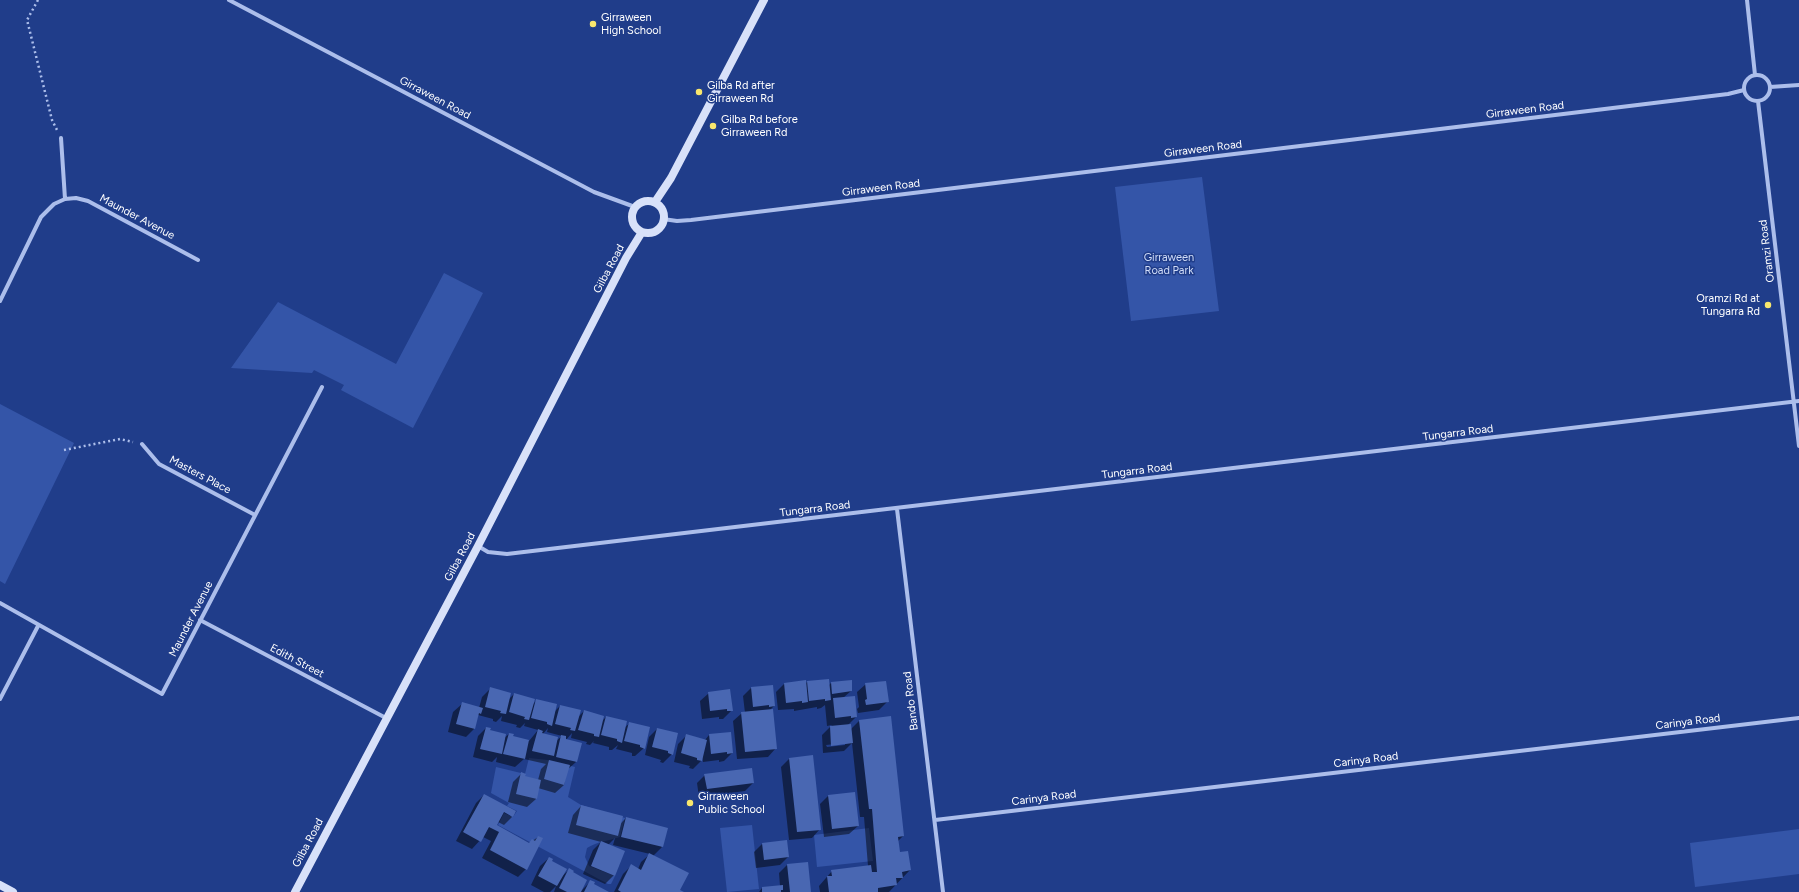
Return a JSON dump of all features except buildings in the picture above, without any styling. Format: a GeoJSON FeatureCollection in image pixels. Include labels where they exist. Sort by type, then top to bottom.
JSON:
{"type":"FeatureCollection","features":[{"type":"Feature","properties":{"kind":"street","name":"Girraween Road"},"geometry":{"type":"LineString","coordinates":[[229,0],[594,192],[635,208]]}},
{"type":"Feature","properties":{"kind":"street"},"geometry":{"type":"LineString","coordinates":[[655,202],[671,178],[764,0]]}},
{"type":"Feature","properties":{"kind":"street"},"geometry":{"type":"LineString","coordinates":[[1747,0],[1755,75]]}},
{"type":"Feature","properties":{"kind":"street"},"geometry":{"type":"LineString","coordinates":[[1755,75],[1764,77],[1769,83],[1770,87],[1768,96],[1758,101],[1749,98],[1744,90],[1747,80],[1755,75]]}},
{"type":"Feature","properties":{"kind":"street"},"geometry":{"type":"LineString","coordinates":[[1770,87],[1799,85]]}},
{"type":"Feature","properties":{"kind":"street","name":"Girraween Road"},"geometry":{"type":"LineString","coordinates":[[663,220],[677,221],[699,219],[1728,94],[1744,90]]}},
{"type":"Feature","properties":{"kind":"street","name":"Oramzi Road"},"geometry":{"type":"LineString","coordinates":[[1758,101],[1799,446]]}},
{"type":"Feature","properties":{"kind":"street"},"geometry":{"type":"LineString","coordinates":[[0,301],[41,217],[54,204],[65,199],[62,138]]}},
{"type":"Feature","properties":{"kind":"street","name":"Maunder Avenue"},"geometry":{"type":"LineString","coordinates":[[65,199],[76,198],[88,201],[198,260]]}},
{"type":"Feature","properties":{"kind":"street"},"geometry":{"type":"LineString","coordinates":[[642,202],[655,202],[662,210],[663,220],[659,228],[647,233],[642,232],[635,226],[633,221],[632,216],[635,208],[642,202]]}},
{"type":"Feature","properties":{"kind":"street","name":"Gilba Road"},"geometry":{"type":"LineString","coordinates":[[295,892],[478,546],[626,258],[642,232]]}},
{"type":"Feature","properties":{"kind":"street","name":"Maunder Avenue"},"geometry":{"type":"LineString","coordinates":[[0,603],[38,626],[162,694],[322,387]]}},
{"type":"Feature","properties":{"kind":"street","name":"Tungarra Road"},"geometry":{"type":"LineString","coordinates":[[478,546],[488,552],[506,554],[897,509],[1799,401]]}},
{"type":"Feature","properties":{"kind":"street","name":"Masters Place"},"geometry":{"type":"LineString","coordinates":[[142,444],[159,464],[255,515]]}},
{"type":"Feature","properties":{"kind":"street","name":"Bando Road"},"geometry":{"type":"LineString","coordinates":[[897,509],[943,892]]}},
{"type":"Feature","properties":{"kind":"street","name":"Edith Street"},"geometry":{"type":"LineString","coordinates":[[200,620],[386,718]]}},
{"type":"Feature","properties":{"kind":"street"},"geometry":{"type":"LineString","coordinates":[[0,699],[38,626]]}},
{"type":"Feature","properties":{"kind":"street","name":"Carinya Road"},"geometry":{"type":"LineString","coordinates":[[935,820],[1799,718]]}},
{"type":"Feature","properties":{"kind":"street"},"geometry":{"type":"LineString","coordinates":[[0,885],[13,892]]}},
{"type":"Feature","properties":{"kind":"path"},"geometry":{"type":"LineString","coordinates":[[38,0],[27,20],[52,120],[62,138]]}},
{"type":"Feature","properties":{"kind":"path"},"geometry":{"type":"LineString","coordinates":[[64,450],[120,439],[142,444]]}},
{"type":"Feature","properties":{"kind":"green space","name":"Girraween Road Park"},"geometry":{"type":"Polygon","coordinates":[[[1202,177],[1219,311],[1131,321],[1115,187],[1202,177]]]}},
{"type":"Feature","properties":{"kind":"green space"},"geometry":{"type":"Polygon","coordinates":[[[444,273],[483,293],[413,428],[341,390],[344,385],[314,370],[312,373],[231,368],[278,302],[396,364],[444,273]]]}},
{"type":"Feature","properties":{"kind":"green space"},"geometry":{"type":"Polygon","coordinates":[[[0,404],[74,443],[5,584],[0,581],[0,404]]]}},
{"type":"Feature","properties":{"kind":"green space"},"geometry":{"type":"Polygon","coordinates":[[[529,758],[548,760],[575,767],[568,797],[581,805],[625,818],[620,837],[599,842],[587,848],[585,857],[589,866],[615,876],[611,884],[608,884],[498,825],[504,813],[513,817],[517,811],[507,806],[509,803],[491,793],[496,767],[525,774],[529,758]]]}},
{"type":"Feature","properties":{"kind":"green space"},"geometry":{"type":"Polygon","coordinates":[[[752,825],[759,889],[727,892],[720,828],[752,825]]]}},
{"type":"Feature","properties":{"kind":"green space"},"geometry":{"type":"Polygon","coordinates":[[[869,828],[873,861],[817,867],[814,835],[869,828]]]}},
{"type":"Feature","properties":{"kind":"green space"},"geometry":{"type":"Polygon","coordinates":[[[1799,829],[1799,874],[1695,887],[1690,843],[1799,829]]]}},
{"type":"Feature","properties":{"kind":"place","name":"Girraween High School"},"geometry":{"type":"Point","coordinates":[593,24]}},
{"type":"Feature","properties":{"kind":"place","name":"Gilba Rd after Girraween Rd"},"geometry":{"type":"Point","coordinates":[699,92]}},
{"type":"Feature","properties":{"kind":"place","name":"Gilba Rd before Girraween Rd"},"geometry":{"type":"Point","coordinates":[713,126]}},
{"type":"Feature","properties":{"kind":"place","name":"Oramzi Rd at Tungarra Rd"},"geometry":{"type":"Point","coordinates":[1768,305]}},
{"type":"Feature","properties":{"kind":"place","name":"Girraween Public School"},"geometry":{"type":"Point","coordinates":[690,803]}}]}
